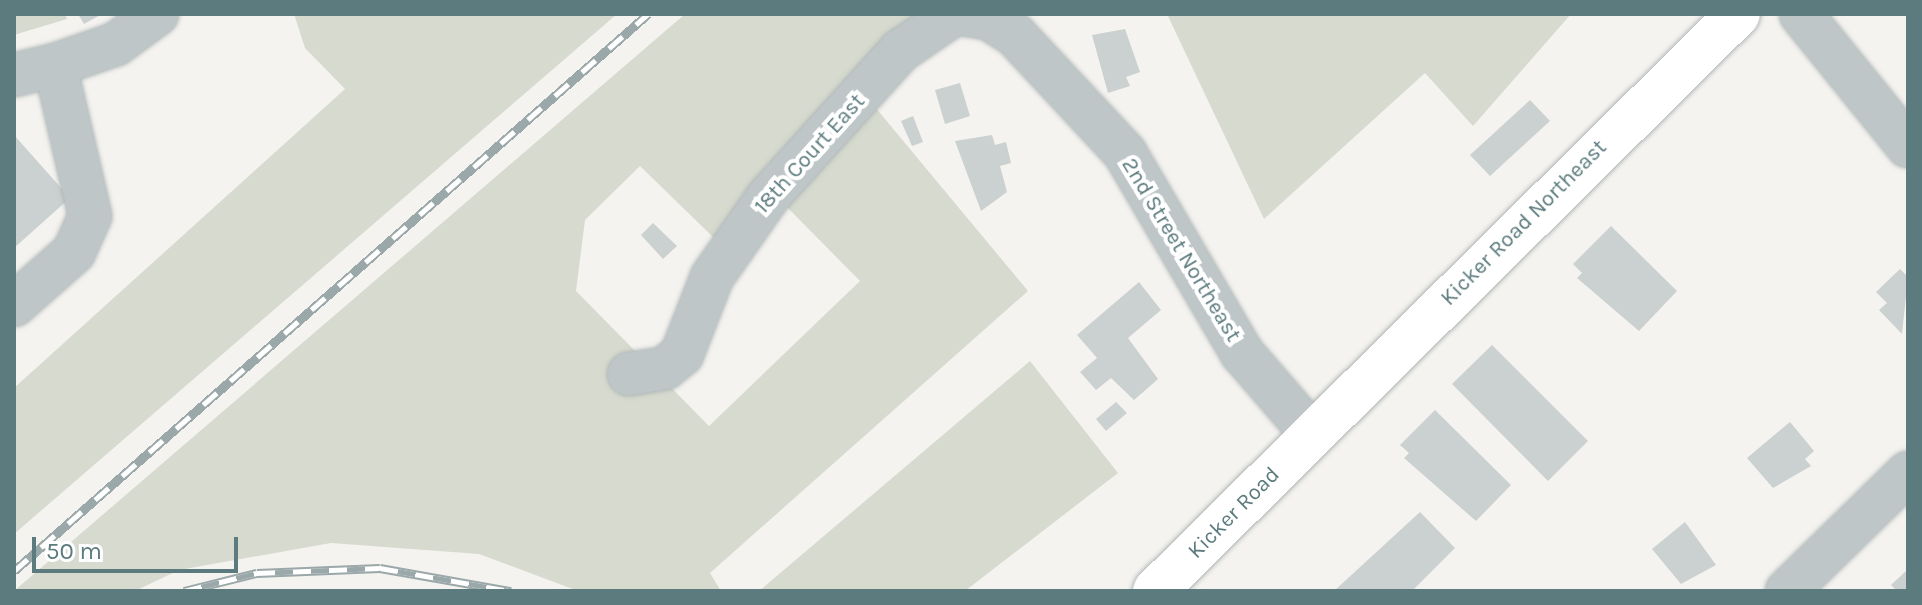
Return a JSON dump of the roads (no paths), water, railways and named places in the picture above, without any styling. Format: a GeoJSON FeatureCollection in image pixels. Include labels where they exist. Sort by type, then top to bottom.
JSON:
{"type":"FeatureCollection","features":[{"type":"Feature","properties":{"kind":"main road","name":"Kicker Road Northeast"},"geometry":{"type":"LineString","coordinates":[[1312,434],[1738,14]]}},
{"type":"Feature","properties":{"kind":"main road","name":"Kicker Road"},"geometry":{"type":"LineString","coordinates":[[1155,591],[1312,434]]}},
{"type":"Feature","properties":{"kind":"street"},"geometry":{"type":"LineString","coordinates":[[14,75],[116,44],[157,14]]}},
{"type":"Feature","properties":{"kind":"street","name":"2nd Street Northeast"},"geometry":{"type":"LineString","coordinates":[[962,14],[1015,35],[1125,153],[1242,353],[1312,434]]}},
{"type":"Feature","properties":{"kind":"street","name":"18th Court East"},"geometry":{"type":"LineString","coordinates":[[629,374],[665,368],[682,354],[712,277],[768,197],[900,51],[962,14]]}},
{"type":"Feature","properties":{"kind":"street"},"geometry":{"type":"LineString","coordinates":[[1801,14],[1908,146]]}},
{"type":"Feature","properties":{"kind":"street"},"geometry":{"type":"LineString","coordinates":[[14,305],[74,252],[90,216],[55,65]]}},
{"type":"Feature","properties":{"kind":"street"},"geometry":{"type":"LineString","coordinates":[[1787,591],[1908,473]]}},
{"type":"Feature","properties":{"kind":"railway"},"geometry":{"type":"LineString","coordinates":[[14,571],[648,14]]}},
{"type":"Feature","properties":{"kind":"railway"},"geometry":{"type":"LineString","coordinates":[[184,591],[257,573],[380,568],[511,591]]}}]}
